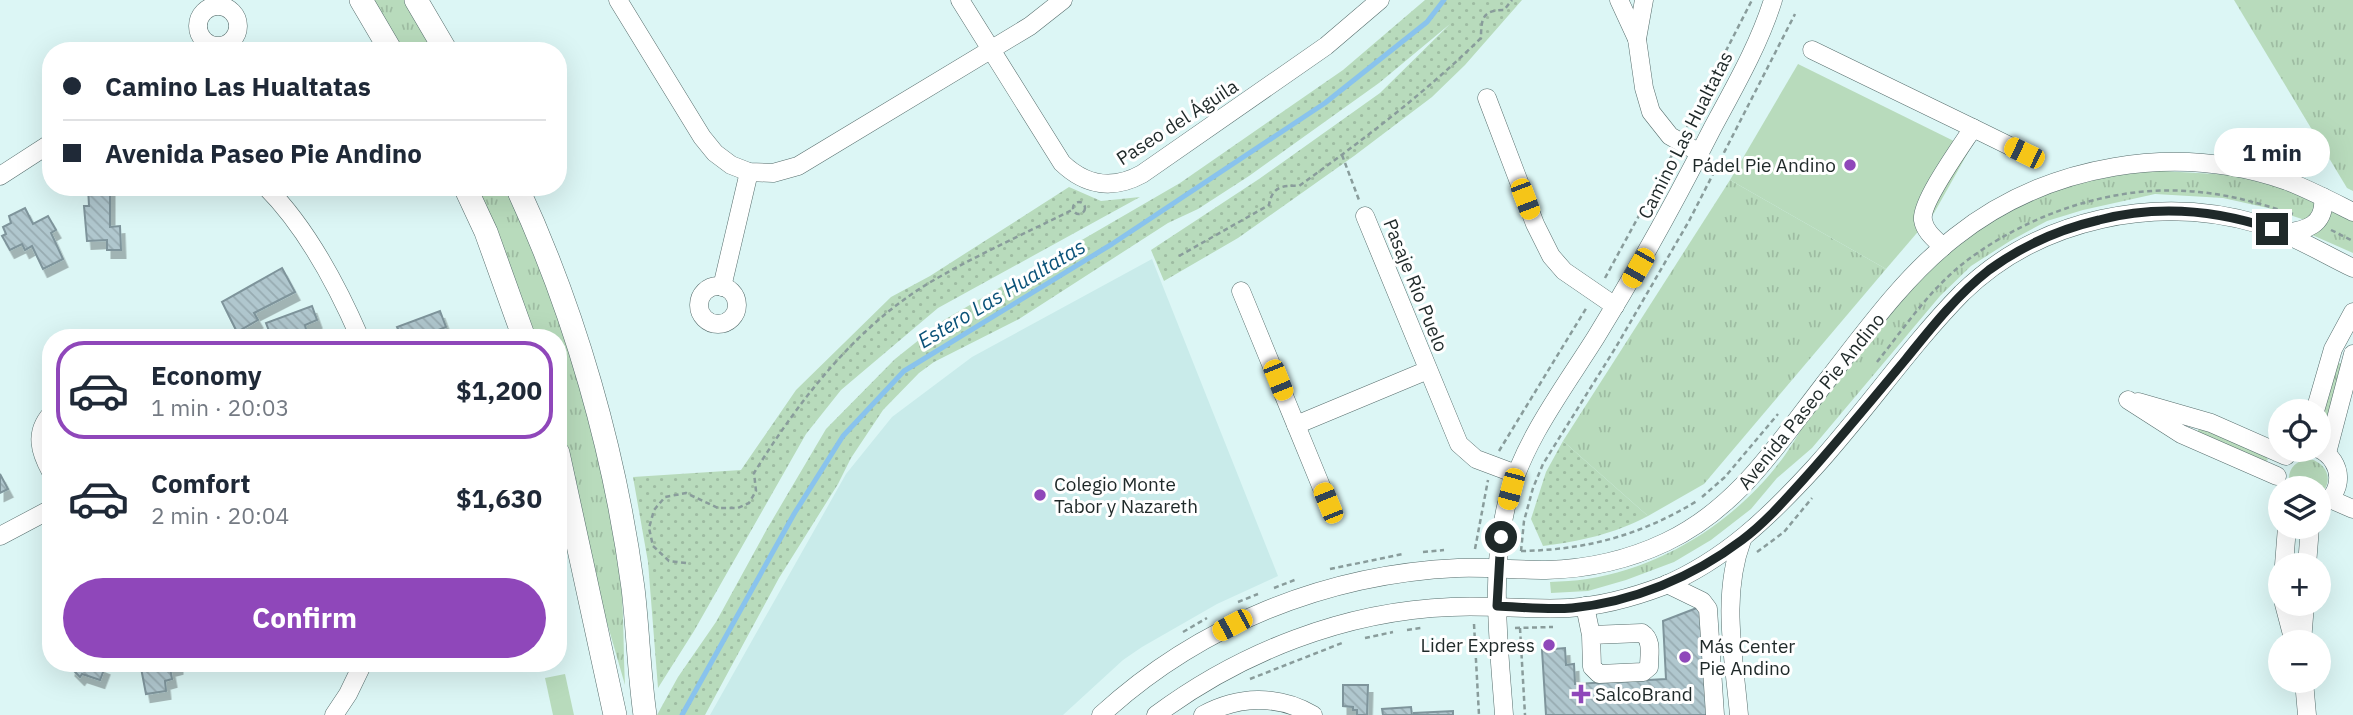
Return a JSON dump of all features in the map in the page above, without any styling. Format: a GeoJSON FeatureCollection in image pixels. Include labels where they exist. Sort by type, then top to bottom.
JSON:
{"type":"FeatureCollection","features":[{"type":"Feature","properties":{"kind":"main road"},"geometry":{"type":"LineString","coordinates":[[361,0],[386,42]]}},
{"type":"Feature","properties":{"kind":"main road"},"geometry":{"type":"LineString","coordinates":[[416,0],[441,42]]}},
{"type":"Feature","properties":{"kind":"main road"},"geometry":{"type":"LineString","coordinates":[[469,196],[486,232],[521,329]]}},
{"type":"Feature","properties":{"kind":"main road"},"geometry":{"type":"LineString","coordinates":[[521,196],[564,307],[602,433],[618,501],[633,589],[645,713]]}},
{"type":"Feature","properties":{"kind":"main road"},"geometry":{"type":"LineString","coordinates":[[567,494],[615,715]]}},
{"type":"Feature","properties":{"kind":"street"},"geometry":{"type":"LineString","coordinates":[[618,0],[708,145],[723,160],[749,172],[773,173],[798,166],[991,50],[1063,0]]}},
{"type":"Feature","properties":{"kind":"street","name":"Paseo del Águila"},"geometry":{"type":"LineString","coordinates":[[960,0],[1062,163],[1079,177],[1089,181],[1118,184],[1142,174],[1294,69],[1380,0]]}},
{"type":"Feature","properties":{"kind":"street"},"geometry":{"type":"LineString","coordinates":[[1619,0],[1637,39],[1644,88],[1651,112],[1663,129],[1679,142],[1700,153]]}},
{"type":"Feature","properties":{"kind":"street"},"geometry":{"type":"LineString","coordinates":[[1637,39],[1644,0]]}},
{"type":"Feature","properties":{"kind":"street","name":"Camino Las Hualtatas"},"geometry":{"type":"LineString","coordinates":[[1506,713],[1497,606],[1499,558],[1507,503],[1516,474],[1541,426],[1615,306],[1700,153],[1750,54],[1773,0]]}},
{"type":"Feature","properties":{"kind":"street"},"geometry":{"type":"LineString","coordinates":[[1812,50],[2024,153]]}},
{"type":"Feature","properties":{"kind":"street"},"geometry":{"type":"LineString","coordinates":[[1488,98],[1546,248],[1564,271],[1615,306]]}},
{"type":"Feature","properties":{"kind":"street"},"geometry":{"type":"LineString","coordinates":[[1943,247],[1931,236],[1924,224],[1923,213],[1973,128]]}},
{"type":"Feature","properties":{"kind":"street"},"geometry":{"type":"LineString","coordinates":[[0,176],[42,149]]}},
{"type":"Feature","properties":{"kind":"street","name":"Avenida Paseo Pie Andino"},"geometry":{"type":"LineString","coordinates":[[1101,715],[1179,656],[1232,625],[1279,604],[1334,587],[1378,577],[1499,558],[1545,570],[1610,562],[1668,541],[1714,512],[1754,475],[1849,352],[1910,279],[1943,247],[1989,213],[2027,193],[2080,174],[2132,164],[2184,163],[2236,169],[2284,180],[2353,212]]}},
{"type":"Feature","properties":{"kind":"street"},"geometry":{"type":"LineString","coordinates":[[722,286],[749,172]]}},
{"type":"Feature","properties":{"kind":"street"},"geometry":{"type":"LineString","coordinates":[[273,196],[298,226],[325,270],[355,329]]}},
{"type":"Feature","properties":{"kind":"street"},"geometry":{"type":"LineString","coordinates":[[2282,233],[2305,230],[2317,222],[2323,211],[2323,197]]}},
{"type":"Feature","properties":{"kind":"street","name":"Avenida Paseo Pie Andino"},"geometry":{"type":"LineString","coordinates":[[1156,715],[1227,669],[1280,645],[1328,628],[1402,612],[1448,607],[1547,608],[1588,622],[1627,597],[1667,584],[1700,567],[1742,540],[1779,507],[1965,291],[2013,254],[2071,228],[2148,211],[2185,211],[2224,216],[2282,233],[2353,268]]}},
{"type":"Feature","properties":{"kind":"street","name":"Pasaje Río Puelo"},"geometry":{"type":"LineString","coordinates":[[1365,216],[1460,444],[1469,454],[1516,474]]}},
{"type":"Feature","properties":{"kind":"street"},"geometry":{"type":"LineString","coordinates":[[1241,291],[1328,503]]}},
{"type":"Feature","properties":{"kind":"street"},"geometry":{"type":"LineString","coordinates":[[2318,399],[2333,349],[2353,312]]}},
{"type":"Feature","properties":{"kind":"street"},"geometry":{"type":"LineString","coordinates":[[2331,425],[2353,354]]}},
{"type":"Feature","properties":{"kind":"street","name":"Pasaje Río Puelo"},"geometry":{"type":"LineString","coordinates":[[1296,425],[1428,370]]}},
{"type":"Feature","properties":{"kind":"street"},"geometry":{"type":"LineString","coordinates":[[2268,445],[2202,420],[2128,400],[2181,434],[2268,478]]}},
{"type":"Feature","properties":{"kind":"street"},"geometry":{"type":"LineString","coordinates":[[42,430],[42,451]]}},
{"type":"Feature","properties":{"kind":"street"},"geometry":{"type":"LineString","coordinates":[[2331,459],[2346,481],[2338,485],[2331,494]]}},
{"type":"Feature","properties":{"kind":"street"},"geometry":{"type":"LineString","coordinates":[[2331,504],[2353,509]]}},
{"type":"Feature","properties":{"kind":"street"},"geometry":{"type":"LineString","coordinates":[[0,536],[42,514]]}},
{"type":"Feature","properties":{"kind":"street"},"geometry":{"type":"LineString","coordinates":[[1739,715],[1730,605],[1734,567],[1742,540]]}},
{"type":"Feature","properties":{"kind":"street"},"geometry":{"type":"LineString","coordinates":[[1667,584],[1702,601],[1708,608],[1715,715]]}},
{"type":"Feature","properties":{"kind":"street"},"geometry":{"type":"LineString","coordinates":[[1708,608],[1730,605]]}},
{"type":"Feature","properties":{"kind":"street"},"geometry":{"type":"LineString","coordinates":[[334,715],[359,672]]}},
{"type":"Feature","properties":{"kind":"street"},"geometry":{"type":"LineString","coordinates":[[2305,693],[2307,715]]}},
{"type":"Feature","properties":{"kind":"street"},"geometry":{"type":"LineString","coordinates":[[1203,715],[1240,700],[1266,699],[1282,702],[1313,715]]}},
{"type":"Feature","properties":{"kind":"path"},"geometry":{"type":"LineString","coordinates":[[1179,256],[1269,205],[1271,195],[1277,188],[1285,185],[1299,186],[1342,155],[1447,71],[1481,38],[1484,16],[1492,10],[1504,10],[1512,0]]}},
{"type":"Feature","properties":{"kind":"path"},"geometry":{"type":"LineString","coordinates":[[1475,549],[1487,482],[1493,464],[1596,292],[1679,142],[1752,0]]}},
{"type":"Feature","properties":{"kind":"path"},"geometry":{"type":"LineString","coordinates":[[1521,551],[1524,521],[1543,464],[1616,347],[1689,221],[1796,14]]}},
{"type":"Feature","properties":{"kind":"path"},"geometry":{"type":"LineString","coordinates":[[1342,155],[1365,216]]}},
{"type":"Feature","properties":{"kind":"path"},"geometry":{"type":"LineString","coordinates":[[1876,364],[1921,305],[1964,263],[2012,231],[2056,212],[2104,198],[2147,191],[2199,192],[2257,202],[2317,222],[2353,241]]}},
{"type":"Feature","properties":{"kind":"path"},"geometry":{"type":"LineString","coordinates":[[686,563],[669,561],[653,546],[649,528],[654,510],[664,498],[685,493],[718,508],[738,508],[749,503],[756,491],[754,473],[792,417],[815,386],[881,318],[934,280],[1073,210]]}},
{"type":"Feature","properties":{"kind":"path"},"geometry":{"type":"LineString","coordinates":[[1734,567],[1784,532],[1818,490]]}},
{"type":"Feature","properties":{"kind":"path"},"geometry":{"type":"LineString","coordinates":[[1499,558],[1521,551],[1546,550]]}},
{"type":"Feature","properties":{"kind":"path"},"geometry":{"type":"LineString","coordinates":[[1548,627],[1588,622]]}},
{"type":"Feature","properties":{"kind":"path"},"geometry":{"type":"LineString","coordinates":[[1474,624],[1479,715]]}},
{"type":"Feature","properties":{"kind":"path"},"geometry":{"type":"LineString","coordinates":[[1365,638],[1424,628]]}},
{"type":"Feature","properties":{"kind":"path"},"geometry":{"type":"LineString","coordinates":[[1520,628],[1525,715]]}},
{"type":"Feature","properties":{"kind":"path"},"geometry":{"type":"LineString","coordinates":[[1240,700],[1240,685],[1243,682],[1353,640]]}},
{"type":"Feature","properties":{"kind":"shaded area","name":"Colegio Monte Tabor y Nazareth"},"geometry":{"type":"Polygon","coordinates":[[[1152,259],[1278,576],[1217,604],[1142,647],[1123,660],[1063,715],[710,715],[846,474],[892,417],[972,357],[1152,259]]]}},
{"type":"Feature","properties":{"kind":"green space"},"geometry":{"type":"Polygon","coordinates":[[[372,0],[405,0],[431,42],[397,42],[372,0]]]}},
{"type":"Feature","properties":{"kind":"green space"},"geometry":{"type":"Polygon","coordinates":[[[1425,0],[1522,0],[1465,65],[1432,97],[1238,238],[1164,281],[1151,250],[1259,179],[1380,93],[1450,24],[1379,83],[1249,176],[1198,209],[1168,223],[1019,319],[934,362],[919,373],[883,410],[851,458],[838,484],[779,578],[705,715],[657,715],[678,677],[716,622],[826,429],[895,359],[944,320],[1180,183],[1343,70],[1425,0]]]}},
{"type":"Feature","properties":{"kind":"green space"},"geometry":{"type":"Polygon","coordinates":[[[2234,0],[2353,0],[2353,191],[2347,188],[2234,0]]]}},
{"type":"Feature","properties":{"kind":"green space","name":"Pádel Pie Andino"},"geometry":{"type":"Polygon","coordinates":[[[1798,64],[1970,149],[1934,213],[1886,269],[1730,180],[1798,64]]]}},
{"type":"Feature","properties":{"kind":"green space"},"geometry":{"type":"Polygon","coordinates":[[[2145,170],[2232,175],[2285,188],[2319,203],[2308,221],[2268,208],[2223,198],[2155,194],[2047,221],[1971,266],[1940,296],[1812,448],[1777,478],[1751,509],[1711,540],[1674,562],[1626,580],[1588,591],[1551,593],[1550,582],[1582,580],[1616,573],[1672,551],[1723,519],[1746,500],[1785,455],[1821,397],[1896,305],[1926,272],[1963,239],[1998,216],[2058,188],[2097,176],[2145,170]]]}},
{"type":"Feature","properties":{"kind":"green space"},"geometry":{"type":"Polygon","coordinates":[[[1730,180],[1886,269],[1704,484],[1648,516],[1563,441],[1730,180]]]}},
{"type":"Feature","properties":{"kind":"green space"},"geometry":{"type":"Polygon","coordinates":[[[1069,187],[1101,201],[1140,197],[938,308],[841,390],[806,434],[694,631],[658,688],[648,562],[633,477],[741,470],[796,390],[891,297],[930,276],[1069,187]]]}},
{"type":"Feature","properties":{"kind":"green space"},"geometry":{"type":"Polygon","coordinates":[[[479,196],[510,196],[534,253],[561,329],[532,329],[479,196]]]}},
{"type":"Feature","properties":{"kind":"green space"},"geometry":{"type":"Polygon","coordinates":[[[2329,207],[2353,219],[2353,253],[2310,234],[2325,225],[2329,207]]]}},
{"type":"Feature","properties":{"kind":"green space"},"geometry":{"type":"Polygon","coordinates":[[[567,346],[608,499],[616,541],[622,597],[625,685],[591,567],[567,458],[567,346]]]}},
{"type":"Feature","properties":{"kind":"green space"},"geometry":{"type":"Polygon","coordinates":[[[2341,363],[2342,366],[2331,405],[2331,399],[2327,399],[2337,364],[2341,363]]]}},
{"type":"Feature","properties":{"kind":"green space"},"geometry":{"type":"Polygon","coordinates":[[[2202,428],[2265,455],[2268,460],[2264,462],[2198,434],[2198,430],[2202,428]]]}},
{"type":"Feature","properties":{"kind":"green space"},"geometry":{"type":"Polygon","coordinates":[[[1563,441],[1648,516],[1597,536],[1543,546],[1531,519],[1546,472],[1563,441]]]}},
{"type":"Feature","properties":{"kind":"green space"},"geometry":{"type":"Polygon","coordinates":[[[2299,462],[2318,462],[2325,469],[2327,476],[2289,476],[2299,462]]]}},
{"type":"Feature","properties":{"kind":"green space"},"geometry":{"type":"Polygon","coordinates":[[[565,674],[574,715],[553,715],[545,678],[565,674]]]}},
{"type":"Feature","properties":{"kind":"building"},"geometry":{"type":"Polygon","coordinates":[[[88,196],[110,196],[110,227],[120,226],[121,250],[107,250],[107,240],[87,241],[84,206],[89,206],[88,196]]]}},
{"type":"Feature","properties":{"kind":"building"},"geometry":{"type":"Polygon","coordinates":[[[25,208],[33,224],[48,216],[56,230],[51,233],[63,259],[43,269],[32,246],[25,250],[22,244],[10,250],[2,236],[6,234],[3,227],[11,223],[9,216],[25,208]]]}},
{"type":"Feature","properties":{"kind":"building"},"geometry":{"type":"Polygon","coordinates":[[[282,268],[295,292],[254,313],[258,320],[242,329],[236,329],[222,302],[282,268]]]}},
{"type":"Feature","properties":{"kind":"building"},"geometry":{"type":"Polygon","coordinates":[[[312,306],[317,320],[305,325],[306,329],[268,329],[266,323],[312,306]]]}},
{"type":"Feature","properties":{"kind":"building"},"geometry":{"type":"Polygon","coordinates":[[[440,311],[446,327],[398,329],[397,327],[440,311]]]}},
{"type":"Feature","properties":{"kind":"building"},"geometry":{"type":"Polygon","coordinates":[[[0,474],[8,489],[0,493],[0,474]]]}},
{"type":"Feature","properties":{"kind":"building","name":"Más Center Pie Andino"},"geometry":{"type":"Polygon","coordinates":[[[1702,606],[1708,715],[1546,715],[1542,650],[1565,648],[1566,665],[1574,664],[1575,684],[1666,679],[1663,621],[1702,606]]]}},
{"type":"Feature","properties":{"kind":"building"},"geometry":{"type":"Polygon","coordinates":[[[75,672],[103,672],[100,680],[82,674],[80,677],[75,672]]]}},
{"type":"Feature","properties":{"kind":"building"},"geometry":{"type":"Polygon","coordinates":[[[142,672],[171,672],[172,679],[165,681],[166,691],[146,694],[142,672]]]}},
{"type":"Feature","properties":{"kind":"building"},"geometry":{"type":"Polygon","coordinates":[[[1343,685],[1368,685],[1367,715],[1357,715],[1357,710],[1353,710],[1353,707],[1343,706],[1343,685]]]}},
{"type":"Feature","properties":{"kind":"building"},"geometry":{"type":"Polygon","coordinates":[[[1411,707],[1412,715],[1383,715],[1382,709],[1411,707]]]}},
{"type":"Feature","properties":{"kind":"building"},"geometry":{"type":"Polygon","coordinates":[[[1453,711],[1453,715],[1414,715],[1414,713],[1453,711]]]}},
{"type":"Feature","properties":{"kind":"waterway","name":"Estero Las Hualtatas"},"geometry":{"type":"LineString","coordinates":[[682,715],[794,514],[843,436],[904,371],[1112,244],[1325,103],[1427,22],[1444,0]]}},
{"type":"Feature","properties":{"kind":"place","name":"Pádel Pie Andino"},"geometry":{"type":"Point","coordinates":[1850,165]}},
{"type":"Feature","properties":{"kind":"place","name":"Colegio Monte Tabor y Nazareth"},"geometry":{"type":"Point","coordinates":[1040,495]}},
{"type":"Feature","properties":{"kind":"place","name":"Lider Express"},"geometry":{"type":"Point","coordinates":[1549,645]}},
{"type":"Feature","properties":{"kind":"place","name":"Más Center Pie Andino"},"geometry":{"type":"Point","coordinates":[1685,657]}},
{"type":"Feature","properties":{"kind":"place","name":"SalcoBrand"},"geometry":{"type":"Point","coordinates":[1581,694]}},
{"type":"Feature","properties":{"kind":"route"},"geometry":{"type":"LineString","coordinates":[[1501,537],[1497,606],[1570,608],[1619,600],[1667,584],[1714,559],[1755,530],[1830,450],[1954,302],[1988,271],[2013,254],[2071,228],[2148,211],[2205,213],[2272,229]]}}]}
